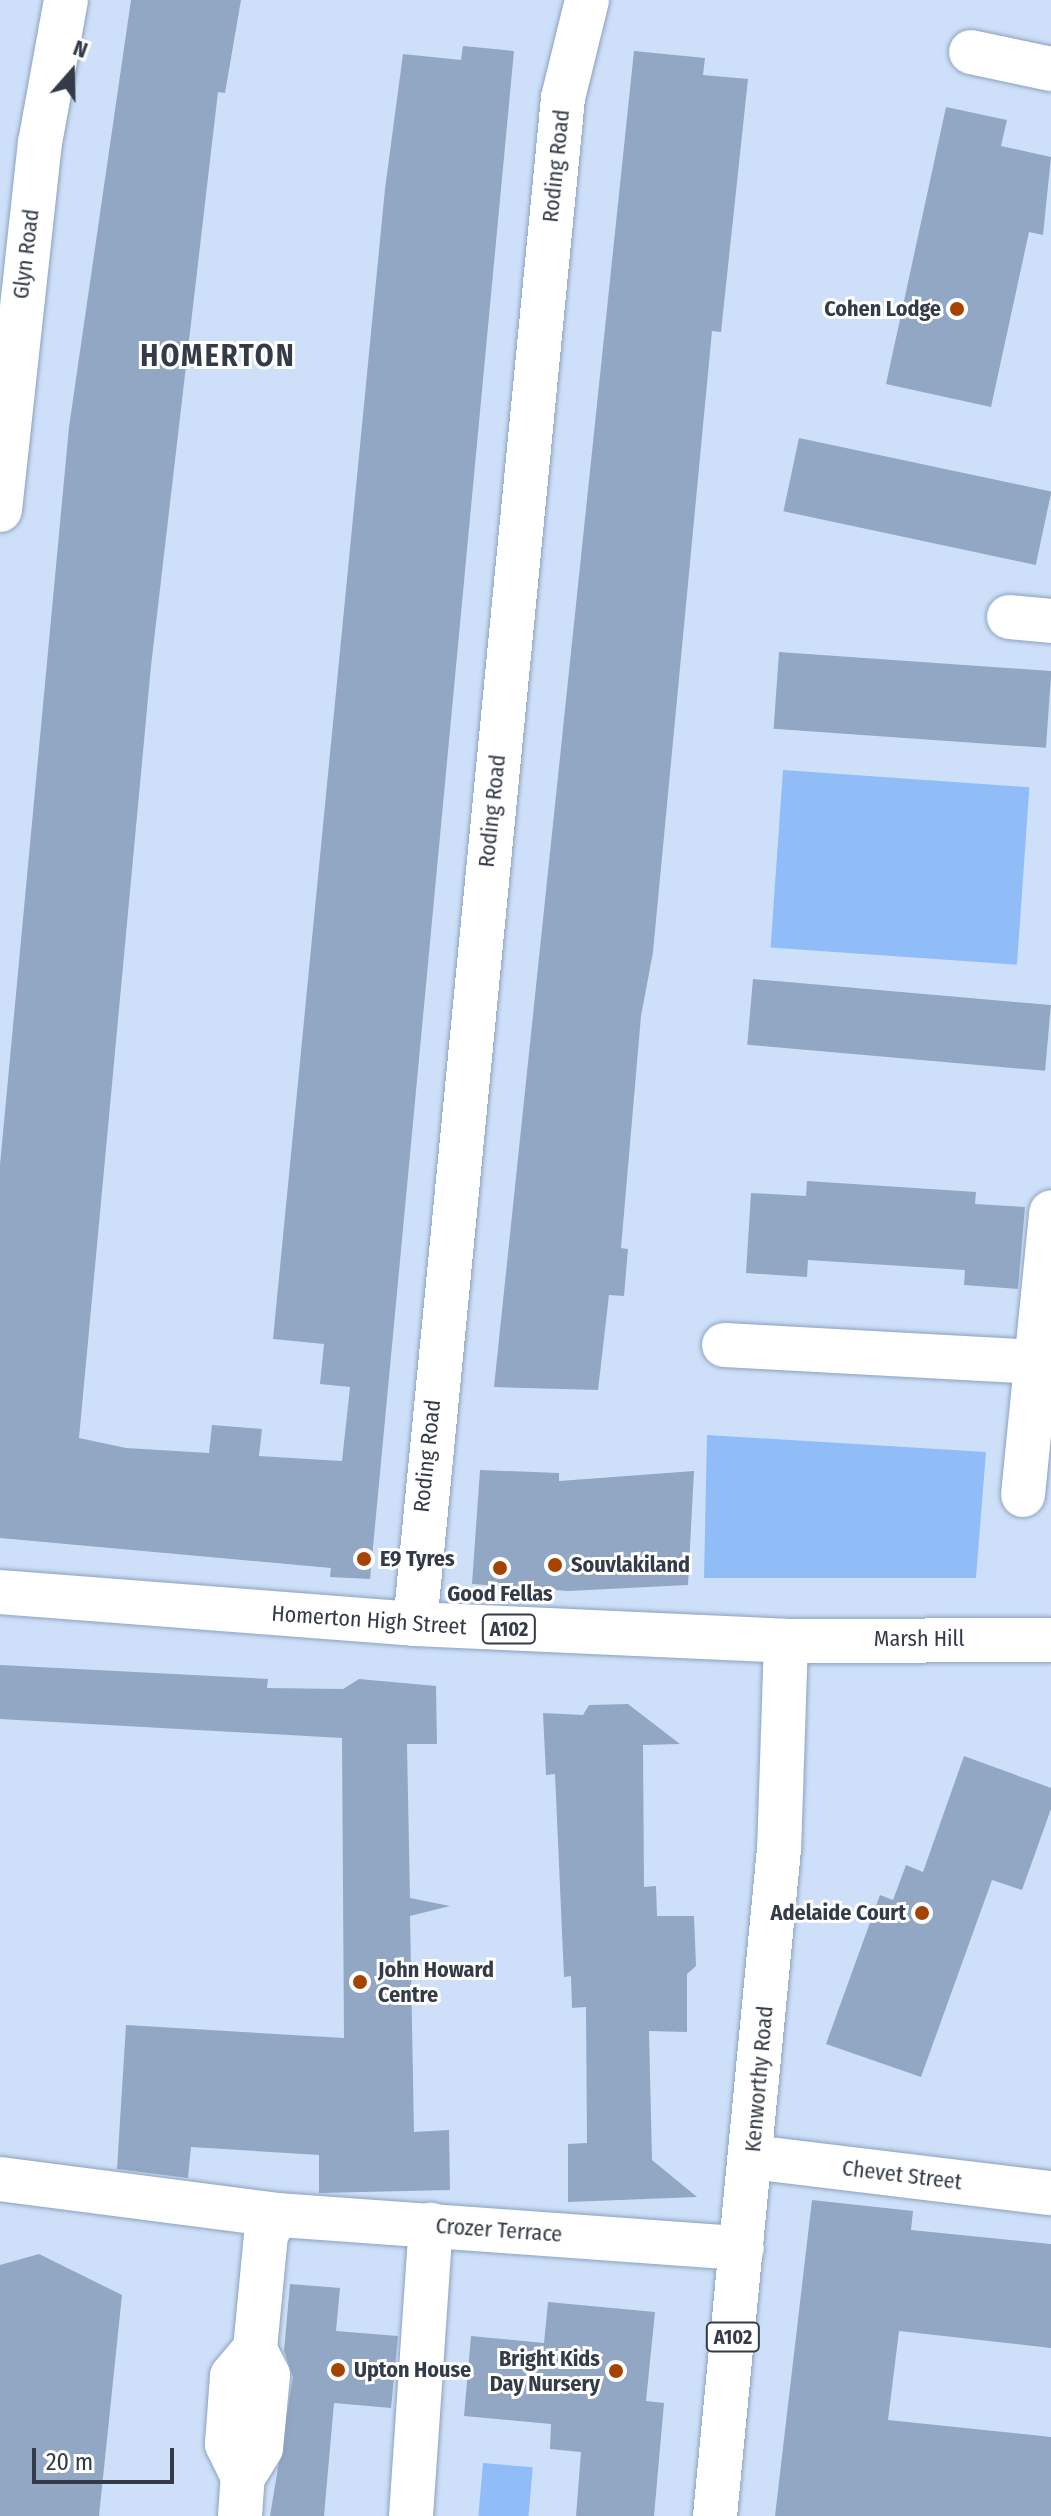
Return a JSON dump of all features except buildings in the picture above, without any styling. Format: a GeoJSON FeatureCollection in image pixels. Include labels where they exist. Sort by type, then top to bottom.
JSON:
{"type":"FeatureCollection","features":[{"type":"Feature","properties":{"kind":"main road","name":"Glyn Road"},"geometry":{"type":"LineString","coordinates":[[0,510],[40,143],[66,0]]}},
{"type":"Feature","properties":{"kind":"main road","name":"Roding Road"},"geometry":{"type":"LineString","coordinates":[[415,1624],[563,98],[587,0]]}},
{"type":"Feature","properties":{"kind":"main road"},"geometry":{"type":"LineString","coordinates":[[971,52],[1051,69]]}},
{"type":"Feature","properties":{"kind":"main road"},"geometry":{"type":"LineString","coordinates":[[1023,1495],[1051,1212]]}},
{"type":"Feature","properties":{"kind":"main road"},"geometry":{"type":"LineString","coordinates":[[724,1345],[1034,1362]]}},
{"type":"Feature","properties":{"kind":"main road","name":"Homerton High Street"},"geometry":{"type":"LineString","coordinates":[[0,1592],[415,1624],[786,1641]]}},
{"type":"Feature","properties":{"kind":"main road","name":"Marsh Hill"},"geometry":{"type":"LineString","coordinates":[[786,1641],[1051,1640]]}},
{"type":"Feature","properties":{"kind":"main road","name":"Kenworthy Road"},"geometry":{"type":"LineString","coordinates":[[715,2516],[752,2157],[779,1849],[786,1641]]}},
{"type":"Feature","properties":{"kind":"main road","name":"Chevet Street"},"geometry":{"type":"LineString","coordinates":[[752,2157],[1051,2193]]}},
{"type":"Feature","properties":{"kind":"main road","name":"Crozer Terrace"},"geometry":{"type":"LineString","coordinates":[[0,2179],[272,2225],[431,2225],[742,2248]]}},
{"type":"Feature","properties":{"kind":"main road"},"geometry":{"type":"LineString","coordinates":[[242,2497],[227,2444],[232,2376],[255,2349],[272,2225]]}},
{"type":"Feature","properties":{"kind":"main road"},"geometry":{"type":"LineString","coordinates":[[411,2516],[431,2225]]}},
{"type":"Feature","properties":{"kind":"shaded area"},"geometry":{"type":"Polygon","coordinates":[[[783,770],[1029,787],[1017,965],[771,948],[783,770]]]}},
{"type":"Feature","properties":{"kind":"shaded area"},"geometry":{"type":"Polygon","coordinates":[[[707,1435],[986,1452],[976,1578],[704,1578],[707,1435]]]}},
{"type":"Feature","properties":{"kind":"shaded area"},"geometry":{"type":"Polygon","coordinates":[[[483,2463],[533,2467],[529,2516],[478,2516],[483,2463]]]}},
{"type":"Feature","properties":{"kind":"place","name":"Cohen Lodge"},"geometry":{"type":"Point","coordinates":[957,309]}},
{"type":"Feature","properties":{"kind":"place","name":"E9 Tyres"},"geometry":{"type":"Point","coordinates":[364,1559]}},
{"type":"Feature","properties":{"kind":"place","name":"Souvlakiland"},"geometry":{"type":"Point","coordinates":[555,1565]}},
{"type":"Feature","properties":{"kind":"place","name":"Good Fellas"},"geometry":{"type":"Point","coordinates":[500,1568]}},
{"type":"Feature","properties":{"kind":"place","name":"Adelaide Court"},"geometry":{"type":"Point","coordinates":[922,1913]}},
{"type":"Feature","properties":{"kind":"place","name":"John Howard Centre"},"geometry":{"type":"Point","coordinates":[360,1982]}},
{"type":"Feature","properties":{"kind":"place","name":"Upton House"},"geometry":{"type":"Point","coordinates":[338,2370]}},
{"type":"Feature","properties":{"kind":"place","name":"Bright Kids Day Nursery"},"geometry":{"type":"Point","coordinates":[616,2371]}},
{"type":"Feature","properties":{"kind":"district","name":"HOMERTON"},"geometry":{"type":"Point","coordinates":[218,356]}}]}
